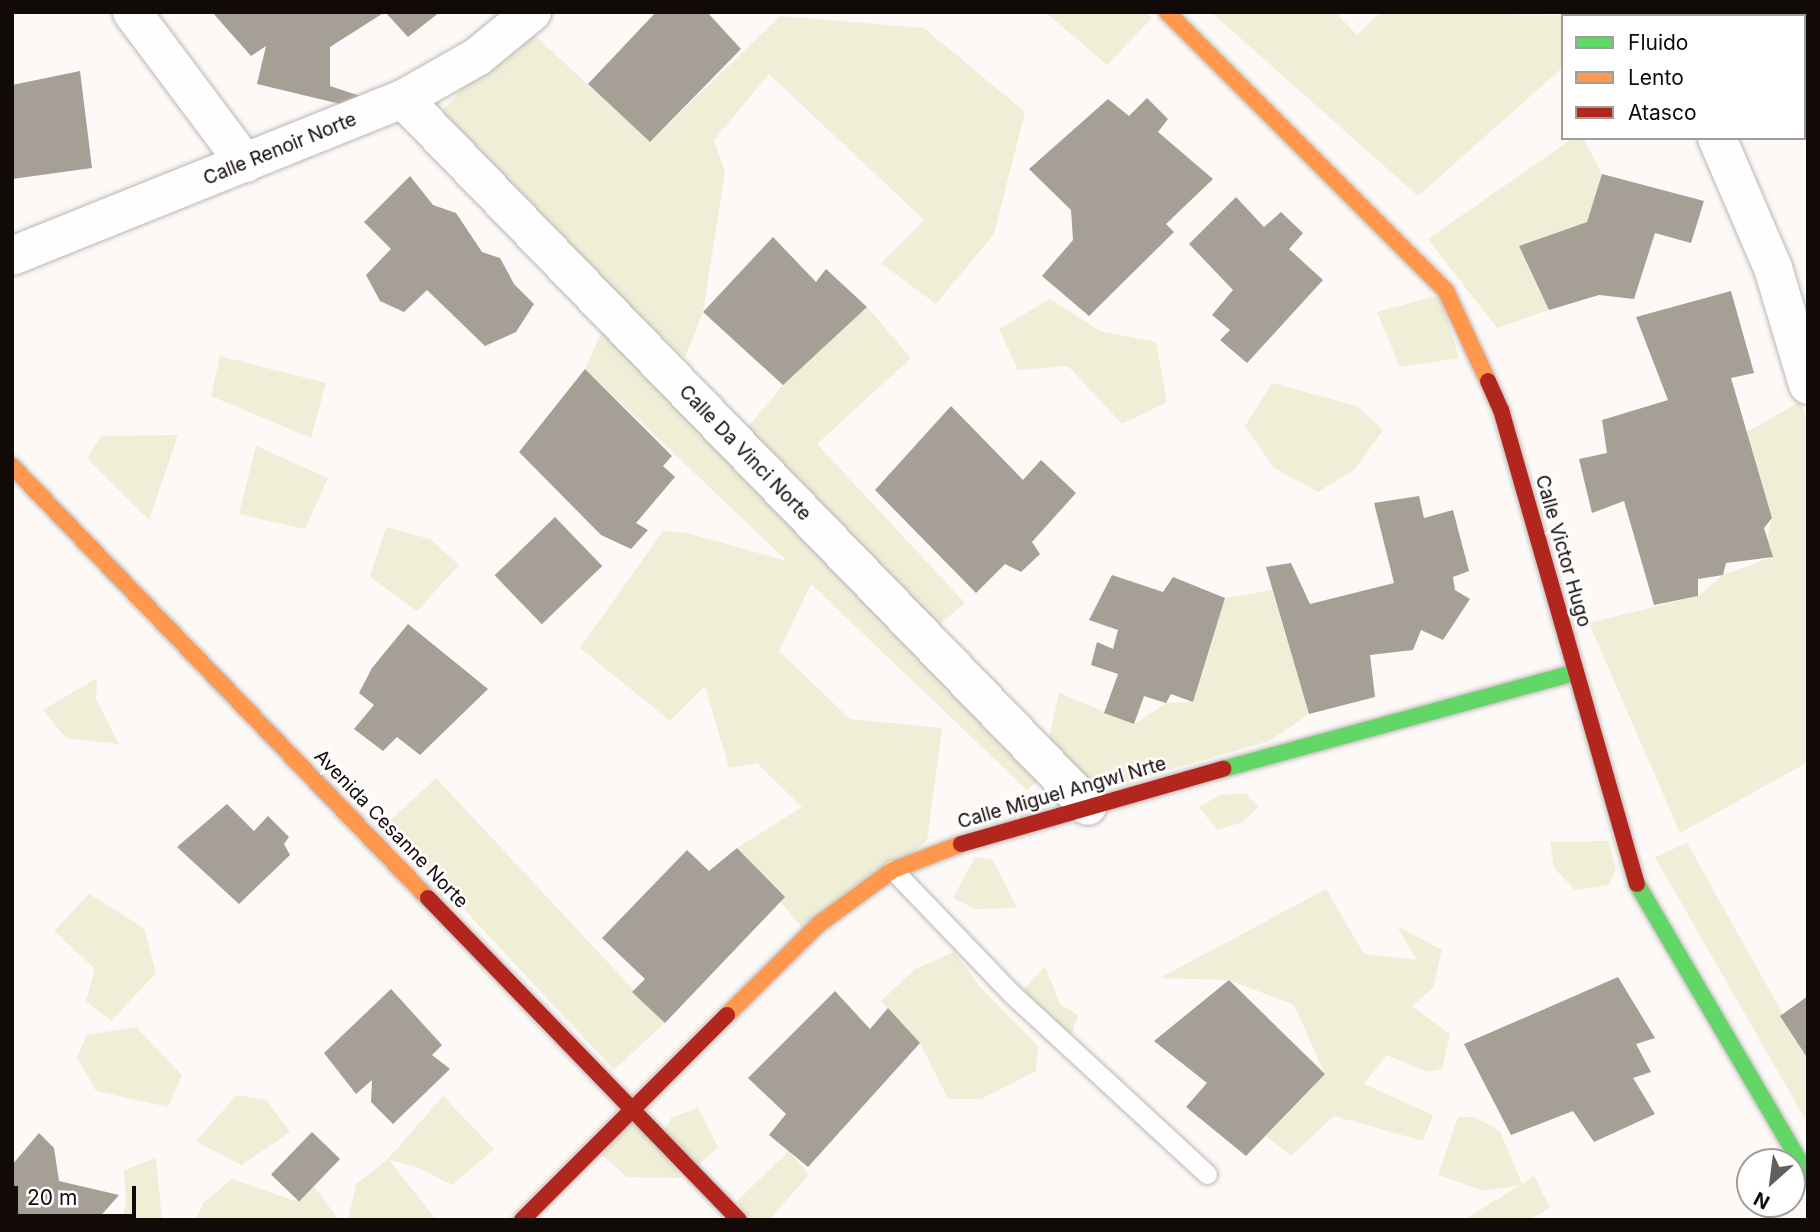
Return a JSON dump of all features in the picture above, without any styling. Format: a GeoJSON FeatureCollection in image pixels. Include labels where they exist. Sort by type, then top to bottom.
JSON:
{"type":"FeatureCollection","features":[{"type":"Feature","properties":{"kind":"street"},"geometry":{"type":"LineString","coordinates":[[132,12],[245,163]]}},
{"type":"Feature","properties":{"kind":"street","name":"Calle Renoir Norte"},"geometry":{"type":"LineString","coordinates":[[12,256],[403,99],[477,57],[532,12]]}},
{"type":"Feature","properties":{"kind":"street","name":"Calle Victor Hugo"},"geometry":{"type":"LineString","coordinates":[[1167,12],[1446,292],[1501,410],[1632,875],[1808,1175]]}},
{"type":"Feature","properties":{"kind":"street","name":"Calle Da Vinci Norte"},"geometry":{"type":"LineString","coordinates":[[403,99],[1088,806]]}},
{"type":"Feature","properties":{"kind":"street"},"geometry":{"type":"LineString","coordinates":[[1718,140],[1773,268],[1808,385]]}},
{"type":"Feature","properties":{"kind":"street","name":"Avenida Cesanne Norte"},"geometry":{"type":"LineString","coordinates":[[12,467],[739,1220]]}},
{"type":"Feature","properties":{"kind":"street","name":"Calle Miguel Angwl Nrte"},"geometry":{"type":"LineString","coordinates":[[522,1220],[819,924],[893,870],[984,835],[1575,673]]}},
{"type":"Feature","properties":{"kind":"lane"},"geometry":{"type":"LineString","coordinates":[[893,870],[1013,995],[1206,1174]]}},
{"type":"Feature","properties":{"kind":"green space"},"geometry":{"type":"Polygon","coordinates":[[[1045,12],[1146,12],[1152,18],[1107,65],[1045,12]]]}},
{"type":"Feature","properties":{"kind":"green space"},"geometry":{"type":"Polygon","coordinates":[[[1211,12],[1335,12],[1357,35],[1381,12],[1561,15],[1561,69],[1418,196],[1211,12]]]}},
{"type":"Feature","properties":{"kind":"green space"},"geometry":{"type":"Polygon","coordinates":[[[780,16],[924,28],[1025,112],[994,234],[936,304],[881,263],[924,220],[769,74],[714,140],[725,172],[703,312],[685,358],[433,122],[520,22],[650,142],[780,16]]]}},
{"type":"Feature","properties":{"kind":"green space"},"geometry":{"type":"Polygon","coordinates":[[[1570,140],[1584,140],[1602,174],[1587,222],[1519,246],[1549,310],[1497,328],[1428,239],[1570,140]]]}},
{"type":"Feature","properties":{"kind":"green space"},"geometry":{"type":"Polygon","coordinates":[[[1440,295],[1459,358],[1400,367],[1377,312],[1440,295]]]}},
{"type":"Feature","properties":{"kind":"green space"},"geometry":{"type":"Polygon","coordinates":[[[1050,299],[1100,331],[1156,342],[1167,402],[1122,424],[1068,366],[1018,370],[999,329],[1050,299]]]}},
{"type":"Feature","properties":{"kind":"green space"},"geometry":{"type":"Polygon","coordinates":[[[867,307],[911,358],[817,444],[965,603],[928,634],[743,433],[783,385],[867,307]]]}},
{"type":"Feature","properties":{"kind":"green space"},"geometry":{"type":"Polygon","coordinates":[[[604,327],[1051,770],[1027,790],[811,584],[779,651],[850,719],[942,728],[927,841],[808,935],[737,848],[802,807],[757,763],[729,768],[705,686],[670,721],[580,648],[663,531],[687,533],[787,561],[585,369],[604,327]]]}},
{"type":"Feature","properties":{"kind":"green space"},"geometry":{"type":"Polygon","coordinates":[[[220,356],[326,383],[311,438],[211,396],[220,356]]]}},
{"type":"Feature","properties":{"kind":"green space"},"geometry":{"type":"Polygon","coordinates":[[[1272,383],[1357,406],[1383,430],[1354,470],[1318,492],[1274,468],[1245,426],[1272,383]]]}},
{"type":"Feature","properties":{"kind":"green space"},"geometry":{"type":"Polygon","coordinates":[[[1801,401],[1808,422],[1808,762],[1680,833],[1589,623],[1698,596],[1723,575],[1772,557],[1767,539],[1772,518],[1747,432],[1801,401]]]}},
{"type":"Feature","properties":{"kind":"green space"},"geometry":{"type":"Polygon","coordinates":[[[178,435],[149,520],[87,458],[101,436],[178,435]]]}},
{"type":"Feature","properties":{"kind":"green space"},"geometry":{"type":"Polygon","coordinates":[[[256,446],[328,478],[305,529],[239,514],[256,446]]]}},
{"type":"Feature","properties":{"kind":"green space"},"geometry":{"type":"Polygon","coordinates":[[[386,527],[430,539],[459,565],[417,611],[370,577],[386,527]]]}},
{"type":"Feature","properties":{"kind":"green space"},"geometry":{"type":"Polygon","coordinates":[[[1272,590],[1309,714],[1269,741],[1104,789],[1045,757],[1059,693],[1134,724],[1166,703],[1193,702],[1225,598],[1272,590]]]}},
{"type":"Feature","properties":{"kind":"green space"},"geometry":{"type":"Polygon","coordinates":[[[97,678],[96,699],[119,744],[66,738],[43,710],[97,678]]]}},
{"type":"Feature","properties":{"kind":"green space"},"geometry":{"type":"Polygon","coordinates":[[[436,778],[664,1023],[614,1070],[386,825],[436,778]]]}},
{"type":"Feature","properties":{"kind":"green space"},"geometry":{"type":"Polygon","coordinates":[[[1246,793],[1258,807],[1243,822],[1217,830],[1199,807],[1220,795],[1246,793]]]}},
{"type":"Feature","properties":{"kind":"green space"},"geometry":{"type":"Polygon","coordinates":[[[1608,841],[1616,868],[1609,885],[1575,890],[1554,868],[1550,842],[1608,841]]]}},
{"type":"Feature","properties":{"kind":"green space"},"geometry":{"type":"Polygon","coordinates":[[[1687,843],[1808,1059],[1808,1124],[1655,857],[1687,843]]]}},
{"type":"Feature","properties":{"kind":"green space"},"geometry":{"type":"Polygon","coordinates":[[[975,857],[993,860],[1017,908],[975,909],[953,898],[975,857]]]}},
{"type":"Feature","properties":{"kind":"green space"},"geometry":{"type":"Polygon","coordinates":[[[1326,889],[1364,954],[1417,960],[1397,926],[1442,950],[1433,988],[1412,1006],[1450,1034],[1442,1069],[1428,1072],[1387,1055],[1364,1084],[1433,1115],[1423,1141],[1334,1116],[1291,1156],[1266,1136],[1325,1074],[1294,1005],[1229,980],[1160,978],[1326,889]]]}},
{"type":"Feature","properties":{"kind":"green space"},"geometry":{"type":"Polygon","coordinates":[[[89,894],[144,928],[156,973],[111,1021],[86,1001],[95,969],[54,931],[89,894]]]}},
{"type":"Feature","properties":{"kind":"green space"},"geometry":{"type":"Polygon","coordinates":[[[954,952],[980,987],[1038,1046],[1036,1071],[981,1099],[948,1099],[920,1043],[881,1001],[915,969],[954,952]]]}},
{"type":"Feature","properties":{"kind":"green space"},"geometry":{"type":"Polygon","coordinates":[[[1045,966],[1060,1004],[1078,1015],[1069,1043],[1021,993],[1045,966]]]}},
{"type":"Feature","properties":{"kind":"green space"},"geometry":{"type":"Polygon","coordinates":[[[136,1027],[182,1075],[168,1107],[96,1091],[77,1057],[87,1035],[136,1027]]]}},
{"type":"Feature","properties":{"kind":"green space"},"geometry":{"type":"Polygon","coordinates":[[[237,1095],[266,1100],[290,1132],[241,1165],[196,1141],[237,1095]]]}},
{"type":"Feature","properties":{"kind":"green space"},"geometry":{"type":"Polygon","coordinates":[[[443,1096],[494,1149],[452,1185],[417,1167],[389,1160],[436,1220],[348,1220],[356,1184],[388,1159],[443,1096]]]}},
{"type":"Feature","properties":{"kind":"green space"},"geometry":{"type":"Polygon","coordinates":[[[698,1108],[718,1147],[696,1167],[664,1132],[671,1118],[698,1108]]]}},
{"type":"Feature","properties":{"kind":"green space"},"geometry":{"type":"Polygon","coordinates":[[[633,1112],[681,1178],[627,1177],[602,1155],[633,1112]]]}},
{"type":"Feature","properties":{"kind":"green space"},"geometry":{"type":"Polygon","coordinates":[[[1458,1117],[1474,1117],[1500,1131],[1522,1184],[1534,1176],[1550,1208],[1528,1220],[1464,1220],[1520,1185],[1484,1191],[1438,1175],[1458,1117]]]}},
{"type":"Feature","properties":{"kind":"green space"},"geometry":{"type":"Polygon","coordinates":[[[789,1151],[809,1175],[769,1220],[752,1220],[737,1201],[789,1151]]]}},
{"type":"Feature","properties":{"kind":"green space"},"geometry":{"type":"Polygon","coordinates":[[[156,1158],[162,1220],[122,1220],[126,1202],[124,1170],[156,1158]]]}},
{"type":"Feature","properties":{"kind":"green space"},"geometry":{"type":"Polygon","coordinates":[[[232,1179],[295,1201],[313,1185],[339,1220],[196,1220],[203,1203],[232,1179]]]}},
{"type":"Feature","properties":{"kind":"building"},"geometry":{"type":"Polygon","coordinates":[[[212,12],[385,12],[330,47],[330,86],[360,96],[357,108],[257,84],[266,46],[251,56],[212,12]]]}},
{"type":"Feature","properties":{"kind":"building"},"geometry":{"type":"Polygon","coordinates":[[[385,12],[440,12],[408,37],[385,12]]]}},
{"type":"Feature","properties":{"kind":"building"},"geometry":{"type":"Polygon","coordinates":[[[656,12],[707,12],[741,49],[650,142],[588,84],[656,12]]]}},
{"type":"Feature","properties":{"kind":"building"},"geometry":{"type":"Polygon","coordinates":[[[1714,12],[1756,12],[1754,14],[1714,12]]]}},
{"type":"Feature","properties":{"kind":"building"},"geometry":{"type":"Polygon","coordinates":[[[1808,12],[1808,91],[1806,14],[1802,14],[1808,12]]]}},
{"type":"Feature","properties":{"kind":"building"},"geometry":{"type":"Polygon","coordinates":[[[80,71],[92,168],[12,179],[12,85],[80,71]]]}},
{"type":"Feature","properties":{"kind":"building"},"geometry":{"type":"Polygon","coordinates":[[[1147,98],[1168,119],[1158,132],[1213,179],[1166,224],[1174,232],[1089,316],[1042,276],[1073,240],[1071,210],[1029,169],[1108,99],[1129,116],[1147,98]]]}},
{"type":"Feature","properties":{"kind":"building"},"geometry":{"type":"Polygon","coordinates":[[[1602,174],[1704,201],[1691,243],[1655,233],[1634,299],[1599,295],[1549,310],[1519,246],[1587,222],[1602,174]]]}},
{"type":"Feature","properties":{"kind":"building"},"geometry":{"type":"Polygon","coordinates":[[[410,176],[433,205],[456,213],[482,252],[500,258],[514,284],[534,304],[516,332],[485,346],[427,290],[404,312],[380,301],[366,275],[391,249],[364,222],[410,176]]]}},
{"type":"Feature","properties":{"kind":"building"},"geometry":{"type":"Polygon","coordinates":[[[1236,197],[1264,227],[1281,212],[1303,233],[1289,249],[1323,280],[1247,363],[1220,340],[1230,330],[1212,315],[1233,290],[1189,244],[1236,197]]]}},
{"type":"Feature","properties":{"kind":"building"},"geometry":{"type":"Polygon","coordinates":[[[773,237],[816,282],[826,269],[867,307],[783,385],[703,312],[773,237]]]}},
{"type":"Feature","properties":{"kind":"building"},"geometry":{"type":"Polygon","coordinates":[[[1731,291],[1754,373],[1731,378],[1772,518],[1764,528],[1773,557],[1726,563],[1723,575],[1698,579],[1698,596],[1654,605],[1624,501],[1592,513],[1579,459],[1607,453],[1602,420],[1668,400],[1636,317],[1731,291]]]}},
{"type":"Feature","properties":{"kind":"building"},"geometry":{"type":"Polygon","coordinates":[[[585,369],[672,456],[663,466],[675,477],[636,523],[648,530],[631,549],[601,535],[519,452],[585,369]]]}},
{"type":"Feature","properties":{"kind":"building"},"geometry":{"type":"Polygon","coordinates":[[[951,406],[1023,480],[1041,460],[1076,493],[1032,542],[1040,554],[1021,572],[1005,564],[976,593],[875,490],[951,406]]]}},
{"type":"Feature","properties":{"kind":"building"},"geometry":{"type":"Polygon","coordinates":[[[1419,496],[1424,518],[1453,510],[1469,571],[1453,577],[1455,590],[1470,599],[1443,640],[1421,630],[1413,650],[1370,655],[1375,697],[1309,714],[1266,567],[1291,563],[1310,604],[1394,583],[1374,503],[1419,496]]]}},
{"type":"Feature","properties":{"kind":"building"},"geometry":{"type":"Polygon","coordinates":[[[555,517],[602,566],[542,624],[495,575],[555,517]]]}},
{"type":"Feature","properties":{"kind":"building"},"geometry":{"type":"Polygon","coordinates":[[[1112,575],[1163,592],[1173,577],[1225,598],[1193,702],[1171,694],[1166,703],[1144,696],[1134,724],[1104,713],[1118,674],[1091,665],[1097,642],[1113,649],[1118,630],[1089,620],[1112,575]]]}},
{"type":"Feature","properties":{"kind":"building"},"geometry":{"type":"Polygon","coordinates":[[[408,624],[488,689],[420,755],[397,737],[383,751],[354,729],[374,705],[359,693],[372,668],[408,624]]]}},
{"type":"Feature","properties":{"kind":"building"},"geometry":{"type":"Polygon","coordinates":[[[227,804],[254,831],[268,816],[289,837],[284,844],[290,855],[239,904],[177,847],[227,804]]]}},
{"type":"Feature","properties":{"kind":"building"},"geometry":{"type":"Polygon","coordinates":[[[737,848],[785,897],[665,1023],[632,992],[645,979],[602,938],[687,850],[709,871],[737,848]]]}},
{"type":"Feature","properties":{"kind":"building"},"geometry":{"type":"Polygon","coordinates":[[[1618,977],[1655,1038],[1636,1044],[1651,1072],[1633,1078],[1655,1114],[1594,1142],[1573,1111],[1511,1135],[1464,1044],[1618,977]]]}},
{"type":"Feature","properties":{"kind":"building"},"geometry":{"type":"Polygon","coordinates":[[[1229,980],[1325,1074],[1246,1156],[1186,1107],[1207,1083],[1154,1041],[1229,980]]]}},
{"type":"Feature","properties":{"kind":"building"},"geometry":{"type":"Polygon","coordinates":[[[391,989],[442,1045],[432,1055],[450,1069],[393,1124],[371,1102],[372,1080],[356,1094],[324,1053],[391,989]]]}},
{"type":"Feature","properties":{"kind":"building"},"geometry":{"type":"Polygon","coordinates":[[[835,991],[870,1029],[888,1008],[920,1043],[808,1167],[769,1135],[786,1114],[748,1078],[835,991]]]}},
{"type":"Feature","properties":{"kind":"building"},"geometry":{"type":"Polygon","coordinates":[[[1808,996],[1808,1059],[1780,1016],[1808,996]]]}},
{"type":"Feature","properties":{"kind":"building"},"geometry":{"type":"Polygon","coordinates":[[[312,1132],[340,1159],[299,1202],[271,1174],[312,1132]]]}},
{"type":"Feature","properties":{"kind":"building"},"geometry":{"type":"Polygon","coordinates":[[[39,1133],[54,1148],[59,1181],[119,1195],[97,1220],[12,1220],[12,1165],[39,1133]]]}},
{"type":"Feature","properties":{"kind":"traffic: fast"},"geometry":{"type":"LineString","coordinates":[[1223,769],[1575,673]]}},
{"type":"Feature","properties":{"kind":"traffic: fast"},"geometry":{"type":"LineString","coordinates":[[1637,884],[1808,1175]]}},
{"type":"Feature","properties":{"kind":"traffic: slow"},"geometry":{"type":"LineString","coordinates":[[1167,12],[1446,291],[1488,381]]}},
{"type":"Feature","properties":{"kind":"traffic: slow"},"geometry":{"type":"LineString","coordinates":[[12,466],[428,898]]}},
{"type":"Feature","properties":{"kind":"traffic: slow"},"geometry":{"type":"LineString","coordinates":[[727,1015],[819,924],[893,870],[961,844]]}},
{"type":"Feature","properties":{"kind":"traffic: jam"},"geometry":{"type":"LineString","coordinates":[[1488,381],[1501,410],[1637,884]]}},
{"type":"Feature","properties":{"kind":"traffic: jam"},"geometry":{"type":"LineString","coordinates":[[961,844],[1223,769]]}},
{"type":"Feature","properties":{"kind":"traffic: jam"},"geometry":{"type":"LineString","coordinates":[[428,898],[739,1220]]}},
{"type":"Feature","properties":{"kind":"traffic: jam"},"geometry":{"type":"LineString","coordinates":[[522,1220],[727,1015]]}}]}
